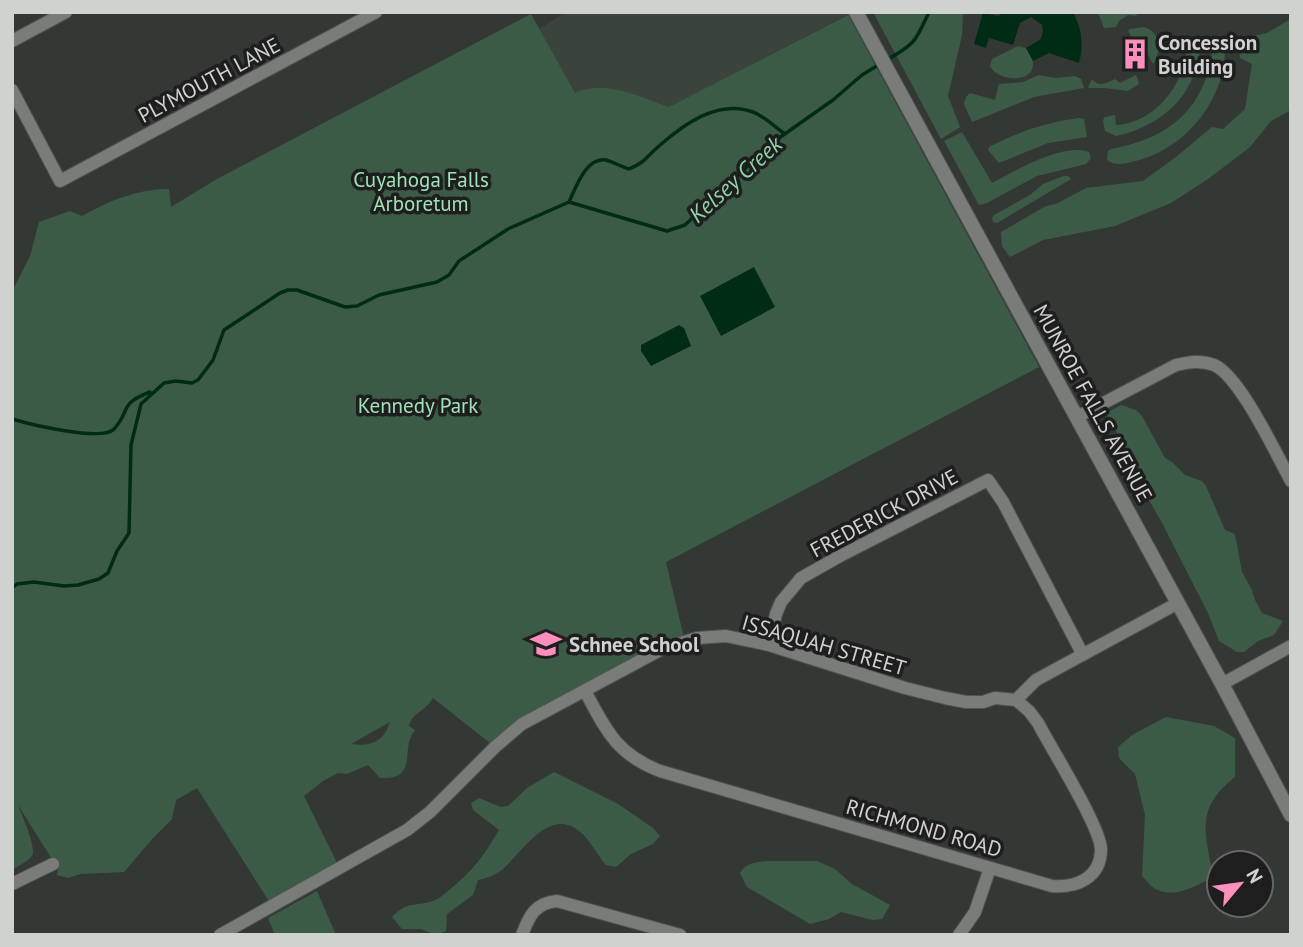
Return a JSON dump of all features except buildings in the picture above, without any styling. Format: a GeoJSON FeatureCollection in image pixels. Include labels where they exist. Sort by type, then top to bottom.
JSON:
{"type":"FeatureCollection","features":[{"type":"Feature","properties":{"kind":"street"},"geometry":{"type":"LineString","coordinates":[[12,41],[66,12]]}},
{"type":"Feature","properties":{"kind":"street","name":"PLYMOUTH LANE"},"geometry":{"type":"LineString","coordinates":[[12,90],[60,181],[375,12]]}},
{"type":"Feature","properties":{"kind":"street","name":"MUNROE FALLS AVENUE"},"geometry":{"type":"LineString","coordinates":[[856,12],[1291,815]]}},
{"type":"Feature","properties":{"kind":"street"},"geometry":{"type":"LineString","coordinates":[[1077,417],[1176,365],[1194,361],[1212,364],[1234,380],[1291,481]]}},
{"type":"Feature","properties":{"kind":"street","name":"FREDERICK DRIVE"},"geometry":{"type":"LineString","coordinates":[[769,645],[776,614],[801,578],[988,480],[1003,502],[1083,654]]}},
{"type":"Feature","properties":{"kind":"street"},"geometry":{"type":"LineString","coordinates":[[1016,700],[1037,680],[1178,603]]}},
{"type":"Feature","properties":{"kind":"street","name":"ISSAQUAH STREET"},"geometry":{"type":"LineString","coordinates":[[220,935],[408,829],[443,800],[508,735],[545,711],[662,649],[697,638],[726,636],[769,645],[905,688],[965,702],[983,702],[995,698],[1016,700]]}},
{"type":"Feature","properties":{"kind":"street"},"geometry":{"type":"LineString","coordinates":[[1222,684],[1291,646]]}},
{"type":"Feature","properties":{"kind":"street","name":"RICHMOND ROAD"},"geometry":{"type":"LineString","coordinates":[[585,691],[612,740],[639,763],[1052,886],[1072,887],[1090,876],[1099,859],[1101,848],[1084,809],[1038,723],[1030,711],[1016,700]]}},
{"type":"Feature","properties":{"kind":"street"},"geometry":{"type":"LineString","coordinates":[[12,884],[52,864]]}},
{"type":"Feature","properties":{"kind":"street"},"geometry":{"type":"LineString","coordinates":[[959,935],[975,912],[990,868]]}},
{"type":"Feature","properties":{"kind":"street"},"geometry":{"type":"LineString","coordinates":[[522,935],[533,911],[541,904],[557,901],[680,935]]}},
{"type":"Feature","properties":{"kind":"shaded area"},"geometry":{"type":"Polygon","coordinates":[[[566,12],[856,12],[858,16],[851,20],[847,15],[659,113],[599,137],[539,29],[566,12]]]}},
{"type":"Feature","properties":{"kind":"shaded area"},"geometry":{"type":"Polygon","coordinates":[[[1004,12],[1073,12],[1081,37],[1079,63],[1049,53],[1033,61],[1026,48],[1041,39],[1043,31],[1042,25],[1031,17],[1020,23],[1013,45],[989,38],[986,48],[974,44],[983,13],[998,16],[1004,12]]]}},
{"type":"Feature","properties":{"kind":"shaded area"},"geometry":{"type":"Polygon","coordinates":[[[754,267],[775,307],[721,336],[700,296],[754,267]]]}},
{"type":"Feature","properties":{"kind":"shaded area"},"geometry":{"type":"Polygon","coordinates":[[[679,325],[684,328],[691,346],[651,366],[641,351],[641,345],[679,325]]]}},
{"type":"Feature","properties":{"kind":"green space"},"geometry":{"type":"Polygon","coordinates":[[[873,12],[963,12],[962,35],[948,96],[960,127],[941,139],[873,12]]]}},
{"type":"Feature","properties":{"kind":"green space"},"geometry":{"type":"Polygon","coordinates":[[[1098,12],[1135,12],[1137,16],[1128,15],[1119,21],[1116,27],[1104,28],[1098,12]]]}},
{"type":"Feature","properties":{"kind":"green space","name":"Kennedy Park"},"geometry":{"type":"Polygon","coordinates":[[[531,14],[575,93],[586,89],[610,89],[634,94],[669,107],[848,15],[1039,367],[666,562],[685,642],[585,691],[495,747],[433,698],[411,721],[409,726],[415,730],[408,746],[404,769],[400,774],[380,778],[368,765],[347,774],[338,773],[304,796],[340,869],[272,906],[197,788],[176,800],[172,819],[124,872],[80,874],[68,878],[57,875],[59,862],[55,864],[18,805],[31,838],[33,852],[30,858],[12,870],[12,292],[30,256],[39,222],[70,211],[82,216],[102,205],[146,191],[169,189],[171,207],[217,179],[531,14]],[[390,722],[351,744],[375,742],[390,722]]]}},
{"type":"Feature","properties":{"kind":"green space"},"geometry":{"type":"Polygon","coordinates":[[[1289,20],[1291,110],[1271,121],[1250,147],[1171,203],[1115,226],[1043,240],[1010,257],[1002,246],[1001,232],[1046,206],[1056,204],[1086,188],[1143,181],[1212,127],[1223,129],[1245,109],[1252,64],[1240,58],[1240,39],[1267,33],[1289,20]]]}},
{"type":"Feature","properties":{"kind":"green space"},"geometry":{"type":"Polygon","coordinates":[[[1144,27],[1157,37],[1159,47],[1153,64],[1142,44],[1137,46],[1128,31],[1144,27]]]}},
{"type":"Feature","properties":{"kind":"green space"},"geometry":{"type":"Polygon","coordinates":[[[1198,39],[1201,41],[1193,76],[1176,104],[1150,124],[1134,131],[1116,136],[1105,131],[1105,117],[1115,115],[1116,125],[1130,123],[1142,118],[1164,101],[1184,65],[1187,52],[1180,50],[1180,47],[1198,39]]]}},
{"type":"Feature","properties":{"kind":"green space"},"geometry":{"type":"Polygon","coordinates":[[[1218,42],[1225,49],[1218,86],[1200,118],[1187,132],[1156,154],[1139,160],[1118,164],[1107,160],[1108,151],[1111,149],[1151,137],[1182,117],[1202,87],[1213,46],[1218,42]]]}},
{"type":"Feature","properties":{"kind":"green space"},"geometry":{"type":"Polygon","coordinates":[[[1018,46],[1026,48],[1031,57],[1031,71],[1021,78],[1014,78],[994,71],[990,66],[992,59],[1018,46]]]}},
{"type":"Feature","properties":{"kind":"green space"},"geometry":{"type":"Polygon","coordinates":[[[1039,75],[1056,78],[1075,76],[1081,79],[1084,88],[1034,97],[972,122],[964,104],[970,93],[995,100],[999,84],[1023,82],[1039,75]]]}},
{"type":"Feature","properties":{"kind":"green space"},"geometry":{"type":"Polygon","coordinates":[[[1136,75],[1139,84],[1128,91],[1088,88],[1092,79],[1100,84],[1115,79],[1120,83],[1136,75]]]}},
{"type":"Feature","properties":{"kind":"green space"},"geometry":{"type":"Polygon","coordinates":[[[1084,119],[1087,137],[1048,143],[999,163],[988,150],[989,147],[1022,132],[1084,119]]]}},
{"type":"Feature","properties":{"kind":"green space"},"geometry":{"type":"Polygon","coordinates":[[[962,132],[992,183],[1053,154],[1078,150],[1089,152],[1091,158],[1086,164],[1037,176],[979,205],[944,141],[962,132]]]}},
{"type":"Feature","properties":{"kind":"green space"},"geometry":{"type":"Polygon","coordinates":[[[1064,176],[1071,179],[997,223],[993,222],[994,215],[1030,195],[1043,184],[1064,176]]]}},
{"type":"Feature","properties":{"kind":"green space"},"geometry":{"type":"Polygon","coordinates":[[[1121,405],[1136,410],[1142,416],[1165,458],[1185,475],[1202,481],[1206,486],[1225,530],[1235,534],[1242,572],[1262,613],[1283,621],[1274,635],[1258,641],[1244,652],[1237,652],[1219,641],[1208,613],[1146,495],[1135,465],[1106,413],[1121,405]]]}},
{"type":"Feature","properties":{"kind":"green space"},"geometry":{"type":"Polygon","coordinates":[[[1166,717],[1214,726],[1235,738],[1235,777],[1222,788],[1208,811],[1205,880],[1192,887],[1169,893],[1154,888],[1142,876],[1145,815],[1135,774],[1119,758],[1118,747],[1132,735],[1166,717]]]}},
{"type":"Feature","properties":{"kind":"green space"},"geometry":{"type":"Polygon","coordinates":[[[554,772],[618,804],[653,828],[660,836],[653,844],[631,854],[616,867],[606,865],[579,831],[568,825],[557,824],[527,843],[500,871],[478,880],[473,895],[447,914],[446,931],[436,935],[421,929],[402,929],[392,917],[403,908],[431,902],[446,893],[474,867],[499,830],[473,810],[471,803],[479,798],[501,807],[508,806],[527,788],[554,772]]]}},
{"type":"Feature","properties":{"kind":"green space"},"geometry":{"type":"Polygon","coordinates":[[[817,861],[835,869],[852,884],[890,905],[882,919],[873,920],[841,912],[829,919],[810,924],[747,887],[740,873],[743,869],[753,863],[817,861]]]}},
{"type":"Feature","properties":{"kind":"green space"},"geometry":{"type":"Polygon","coordinates":[[[317,891],[336,935],[275,935],[268,918],[317,891]]]}},
{"type":"Feature","properties":{"kind":"waterway","name":"Kelsey Creek"},"geometry":{"type":"LineString","coordinates":[[887,60],[914,41],[929,12]]}},
{"type":"Feature","properties":{"kind":"waterway","name":"Kelsey Creek"},"geometry":{"type":"LineString","coordinates":[[12,588],[17,584],[34,582],[78,585],[99,579],[108,573],[117,551],[129,533],[131,445],[141,404],[164,383],[192,383],[198,380],[213,360],[224,330],[280,293],[297,290],[345,307],[357,306],[379,295],[437,282],[449,275],[459,261],[508,229],[569,202],[667,231],[685,225],[772,143],[880,64]]}},
{"type":"Feature","properties":{"kind":"waterway"},"geometry":{"type":"LineString","coordinates":[[569,202],[583,174],[593,163],[606,160],[629,169],[643,162],[690,122],[714,111],[740,109],[753,112],[785,134]]}},
{"type":"Feature","properties":{"kind":"waterway"},"geometry":{"type":"LineString","coordinates":[[12,419],[65,431],[107,433],[119,423],[133,400],[150,392]]}},
{"type":"Feature","properties":{"kind":"place","name":"Concession Building"},"geometry":{"type":"Point","coordinates":[1135,54]}},
{"type":"Feature","properties":{"kind":"place","name":"Schnee School"},"geometry":{"type":"Point","coordinates":[546,644]}},
{"type":"Feature","properties":{"kind":"park label","name":"Cuyahoga Falls Arboretum"},"geometry":{"type":"Point","coordinates":[421,191]}}]}
